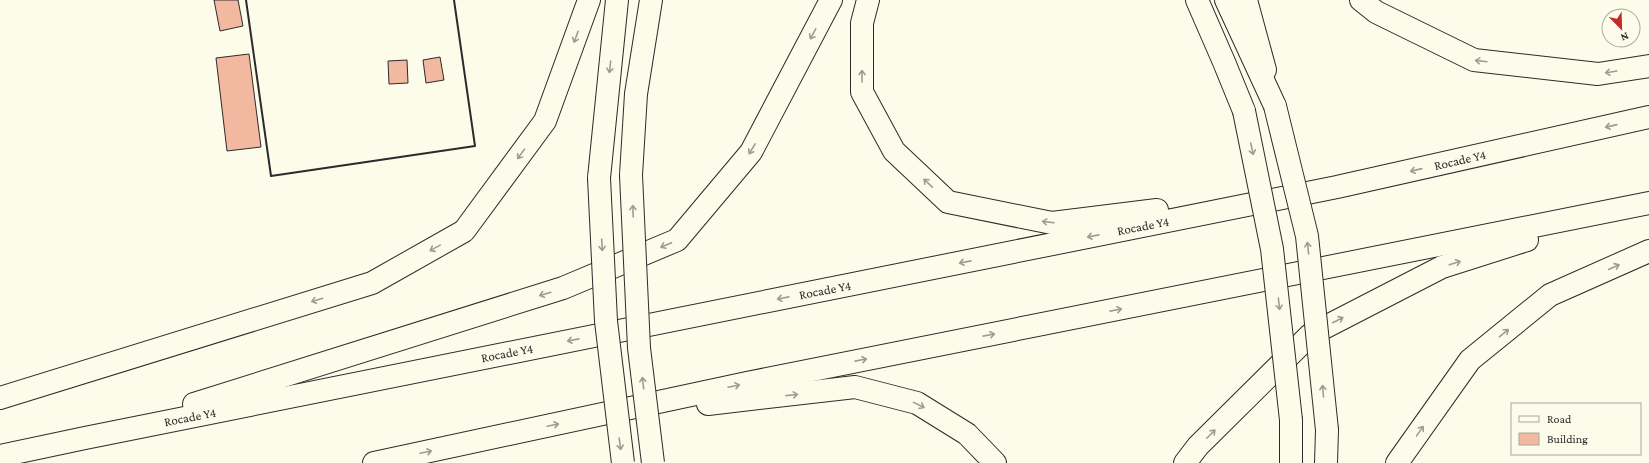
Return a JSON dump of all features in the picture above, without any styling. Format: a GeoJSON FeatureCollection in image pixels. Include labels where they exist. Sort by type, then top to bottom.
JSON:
{"type":"FeatureCollection","features":[{"type":"Feature","properties":{"kind":"main road"},"geometry":{"type":"LineString","coordinates":[[0,398],[372,283],[464,231],[545,121],[589,0]]}},
{"type":"Feature","properties":{"kind":"main road"},"geometry":{"type":"LineString","coordinates":[[617,0],[599,178],[606,321],[623,463]]}},
{"type":"Feature","properties":{"kind":"main road"},"geometry":{"type":"LineString","coordinates":[[651,0],[636,94],[631,175],[639,348],[653,463]]}},
{"type":"Feature","properties":{"kind":"main road"},"geometry":{"type":"LineString","coordinates":[[85,438],[563,288],[677,240],[751,152],[831,0]]}},
{"type":"Feature","properties":{"kind":"main road"},"geometry":{"type":"LineString","coordinates":[[868,0],[862,24],[862,92],[894,151],[948,202],[1052,223],[1337,187]]}},
{"type":"Feature","properties":{"kind":"main road"},"geometry":{"type":"LineString","coordinates":[[1197,0],[1244,111],[1272,249],[1291,420],[1291,463]]}},
{"type":"Feature","properties":{"kind":"main road"},"geometry":{"type":"LineString","coordinates":[[1226,0],[1275,106]]}},
{"type":"Feature","properties":{"kind":"main road"},"geometry":{"type":"LineString","coordinates":[[1246,0],[1275,106],[1307,236],[1327,430],[1326,463]]}},
{"type":"Feature","properties":{"kind":"main road"},"geometry":{"type":"LineString","coordinates":[[1361,0],[1376,12],[1474,60],[1598,74],[1649,66]]}},
{"type":"Feature","properties":{"kind":"main road","name":"Rocade Y4"},"geometry":{"type":"LineString","coordinates":[[0,456],[1337,187],[1649,118]]}},
{"type":"Feature","properties":{"kind":"main road"},"geometry":{"type":"LineString","coordinates":[[374,463],[754,382],[1641,205]]}},
{"type":"Feature","properties":{"kind":"main road"},"geometry":{"type":"LineString","coordinates":[[1185,463],[1198,446],[1310,335],[1442,267],[1641,205]]}},
{"type":"Feature","properties":{"kind":"main road"},"geometry":{"type":"LineString","coordinates":[[1397,463],[1470,360],[1550,295],[1649,251]]}},
{"type":"Feature","properties":{"kind":"main road"},"geometry":{"type":"LineString","coordinates":[[586,418],[855,388],[917,403],[967,434],[995,463]]}},
{"type":"Feature","properties":{"kind":"building"},"geometry":{"type":"Polygon","coordinates":[[[214,0],[238,0],[243,26],[220,31],[214,0]]]}},
{"type":"Feature","properties":{"kind":"building"},"geometry":{"type":"Polygon","coordinates":[[[249,54],[261,147],[227,151],[216,58],[249,54]]]}},
{"type":"Feature","properties":{"kind":"building"},"geometry":{"type":"Polygon","coordinates":[[[440,57],[444,80],[426,83],[423,60],[440,57]]]}},
{"type":"Feature","properties":{"kind":"building"},"geometry":{"type":"Polygon","coordinates":[[[407,60],[408,83],[389,84],[388,61],[407,60]]]}},
{"type":"Feature","properties":{"kind":"wall"},"geometry":{"type":"LineString","coordinates":[[246,0],[271,176],[475,146],[454,0]]}}]}
